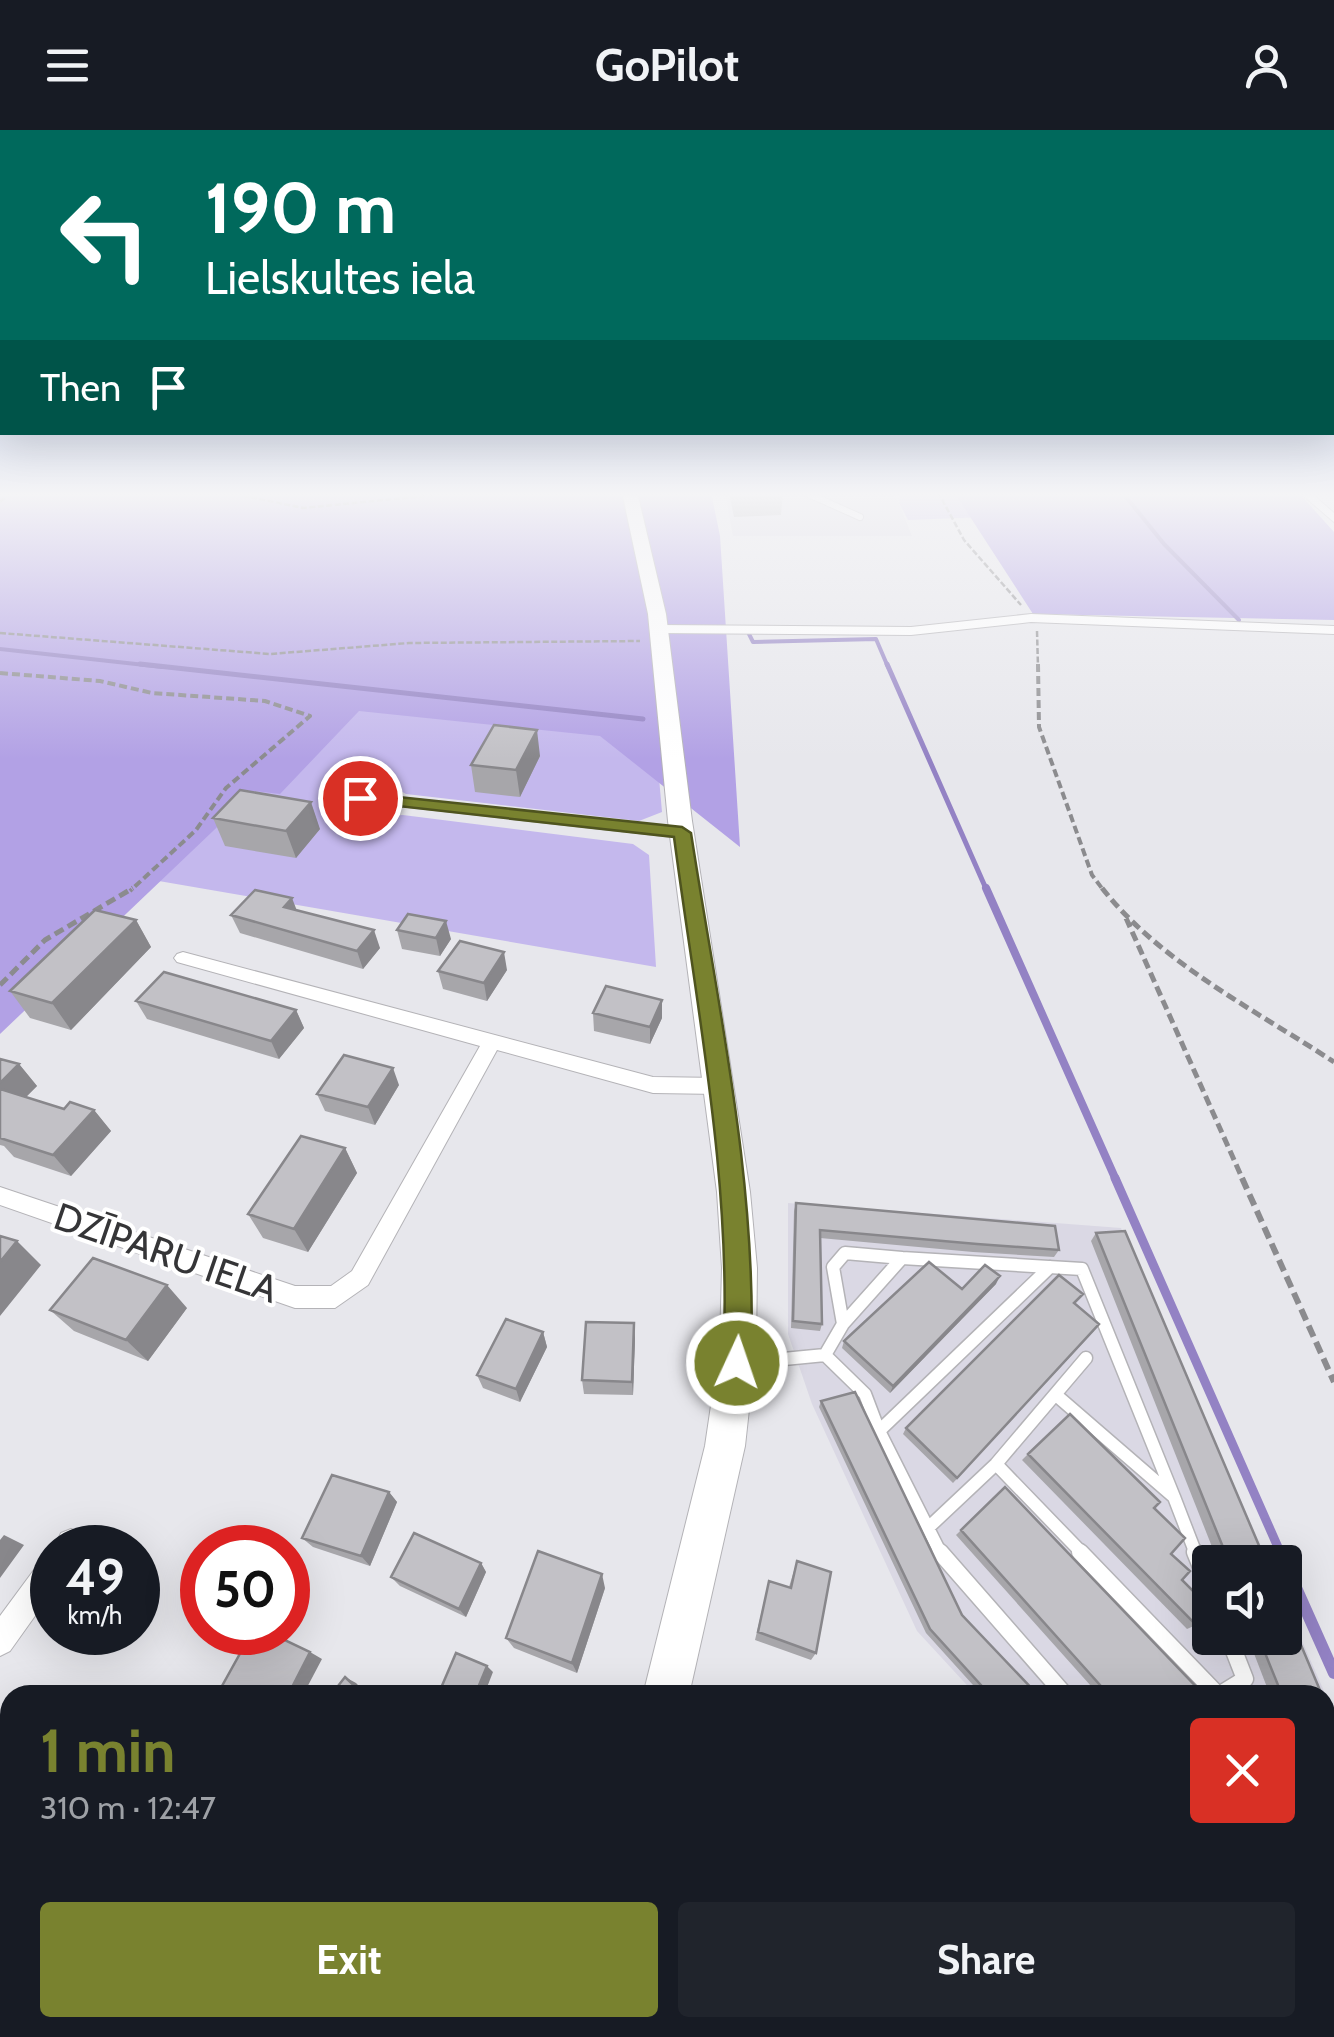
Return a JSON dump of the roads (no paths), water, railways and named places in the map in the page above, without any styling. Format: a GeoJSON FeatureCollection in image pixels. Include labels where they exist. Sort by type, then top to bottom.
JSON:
{"type":"FeatureCollection","features":[{"type":"Feature","properties":{"kind":"main road"},"geometry":{"type":"LineString","coordinates":[[647,581],[736,1203],[740,1293],[737,1363],[701,1554],[668,1685]]}},
{"type":"Feature","properties":{"kind":"street"},"geometry":{"type":"LineString","coordinates":[[657,629],[911,631],[1031,618],[1334,630]]}},
{"type":"Feature","properties":{"kind":"street"},"geometry":{"type":"LineString","coordinates":[[360,798],[682,833]]}},
{"type":"Feature","properties":{"kind":"street"},"geometry":{"type":"LineString","coordinates":[[183,958],[653,1085],[719,1086]]}},
{"type":"Feature","properties":{"kind":"street","name":"DZĪPARU IELA"},"geometry":{"type":"LineString","coordinates":[[0,1196],[294,1297],[335,1297],[360,1278],[491,1044]]}},
{"type":"Feature","properties":{"kind":"street"},"geometry":{"type":"LineString","coordinates":[[0,1642],[30,1600]]}},
{"type":"Feature","properties":{"kind":"lane"},"geometry":{"type":"LineString","coordinates":[[842,1324],[833,1267],[845,1253],[1082,1269],[1193,1545]]}},
{"type":"Feature","properties":{"kind":"lane"},"geometry":{"type":"LineString","coordinates":[[825,1355],[842,1324],[902,1258]]}},
{"type":"Feature","properties":{"kind":"lane"},"geometry":{"type":"LineString","coordinates":[[879,1430],[1050,1267]]}},
{"type":"Feature","properties":{"kind":"lane"},"geometry":{"type":"LineString","coordinates":[[737,1363],[825,1355],[865,1394],[943,1558],[1056,1685]]}},
{"type":"Feature","properties":{"kind":"lane"},"geometry":{"type":"LineString","coordinates":[[929,1527],[996,1464],[1086,1358]]}},
{"type":"Feature","properties":{"kind":"lane"},"geometry":{"type":"LineString","coordinates":[[1056,1396],[1174,1497]]}},
{"type":"Feature","properties":{"kind":"lane"},"geometry":{"type":"LineString","coordinates":[[996,1464],[1209,1685]]}},
{"type":"Feature","properties":{"kind":"lane"},"geometry":{"type":"LineString","coordinates":[[1235,1685],[1245,1679],[1236,1655]]}},
{"type":"Feature","properties":{"kind":"waterway"},"geometry":{"type":"LineString","coordinates":[[1201,581],[1239,620]]}},
{"type":"Feature","properties":{"kind":"waterway"},"geometry":{"type":"LineString","coordinates":[[749,634],[753,642],[876,639],[888,667]]}},
{"type":"Feature","properties":{"kind":"waterway"},"geometry":{"type":"LineString","coordinates":[[0,649],[163,667]]}},
{"type":"Feature","properties":{"kind":"waterway"},"geometry":{"type":"LineString","coordinates":[[140,664],[643,719]]}},
{"type":"Feature","properties":{"kind":"waterway"},"geometry":{"type":"LineString","coordinates":[[887,664],[987,891]]}},
{"type":"Feature","properties":{"kind":"waterway"},"geometry":{"type":"LineString","coordinates":[[986,888],[1116,1180]]}},
{"type":"Feature","properties":{"kind":"waterway"},"geometry":{"type":"LineString","coordinates":[[1115,1178],[1277,1545]]}},
{"type":"Feature","properties":{"kind":"waterway"},"geometry":{"type":"LineString","coordinates":[[1302,1601],[1334,1673]]}}]}
